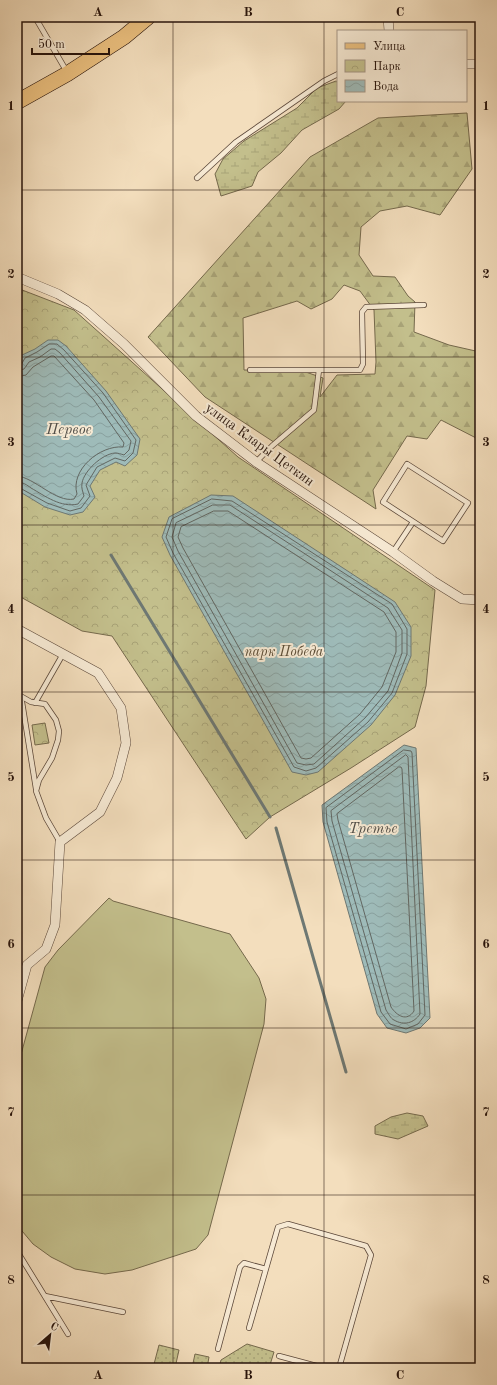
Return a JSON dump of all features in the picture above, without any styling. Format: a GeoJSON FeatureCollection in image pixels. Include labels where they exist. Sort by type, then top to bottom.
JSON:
{"type":"FeatureCollection","features":[{"type":"Feature","properties":{"kind":"main road"},"geometry":{"type":"LineString","coordinates":[[17,102],[68,74],[124,37],[148,17]]}},
{"type":"Feature","properties":{"kind":"street"},"geometry":{"type":"LineString","coordinates":[[388,17],[389,30]]}},
{"type":"Feature","properties":{"kind":"street"},"geometry":{"type":"LineString","coordinates":[[467,64],[480,64]]}},
{"type":"Feature","properties":{"kind":"street","name":"улица Клары Цеткин"},"geometry":{"type":"LineString","coordinates":[[17,278],[58,294],[86,310],[124,344],[196,416],[256,462],[462,599],[480,600]]}},
{"type":"Feature","properties":{"kind":"street"},"geometry":{"type":"LineString","coordinates":[[17,629],[98,674],[121,708],[126,743],[117,778],[100,812],[60,842],[55,925],[46,949],[27,965],[17,1001]]}},
{"type":"Feature","properties":{"kind":"lane"},"geometry":{"type":"LineString","coordinates":[[35,17],[68,74]]}},
{"type":"Feature","properties":{"kind":"lane"},"geometry":{"type":"LineString","coordinates":[[197,178],[236,142],[337,75]]}},
{"type":"Feature","properties":{"kind":"lane"},"geometry":{"type":"LineString","coordinates":[[250,370],[360,370],[363,364],[362,312],[366,306],[424,305]]}},
{"type":"Feature","properties":{"kind":"lane"},"geometry":{"type":"LineString","coordinates":[[256,462],[272,446],[314,410],[319,370]]}},
{"type":"Feature","properties":{"kind":"lane"},"geometry":{"type":"LineString","coordinates":[[407,464],[468,503],[443,541],[413,522],[383,502],[407,464]]}},
{"type":"Feature","properties":{"kind":"lane"},"geometry":{"type":"LineString","coordinates":[[393,552],[413,522]]}},
{"type":"Feature","properties":{"kind":"lane"},"geometry":{"type":"LineString","coordinates":[[36,703],[63,654]]}},
{"type":"Feature","properties":{"kind":"lane"},"geometry":{"type":"LineString","coordinates":[[17,694],[31,702],[36,703]]}},
{"type":"Feature","properties":{"kind":"lane"},"geometry":{"type":"LineString","coordinates":[[36,790],[39,780],[52,758],[58,740],[59,731],[56,720],[45,704],[20,701],[36,790],[46,818],[60,842]]}},
{"type":"Feature","properties":{"kind":"lane"},"geometry":{"type":"LineString","coordinates":[[249,1328],[278,1227],[288,1224],[366,1246],[371,1254],[339,1368]]}},
{"type":"Feature","properties":{"kind":"lane"},"geometry":{"type":"LineString","coordinates":[[17,1251],[68,1334]]}},
{"type":"Feature","properties":{"kind":"lane"},"geometry":{"type":"LineString","coordinates":[[218,1349],[240,1267],[244,1264],[266,1269]]}},
{"type":"Feature","properties":{"kind":"lane"},"geometry":{"type":"LineString","coordinates":[[45,1296],[123,1312]]}},
{"type":"Feature","properties":{"kind":"lane"},"geometry":{"type":"LineString","coordinates":[[279,1356],[324,1368]]}},
{"type":"Feature","properties":{"kind":"green space"},"geometry":{"type":"Polygon","coordinates":[[[336,81],[337,102],[345,102],[339,109],[302,130],[281,153],[258,172],[252,186],[221,196],[215,174],[223,159],[244,141],[297,108],[317,88],[336,81]]]}},
{"type":"Feature","properties":{"kind":"green space"},"geometry":{"type":"Polygon","coordinates":[[[467,113],[472,169],[440,215],[407,206],[380,211],[361,227],[359,255],[373,276],[395,277],[408,296],[415,302],[414,332],[449,345],[480,352],[480,440],[441,420],[427,439],[407,436],[373,490],[376,509],[205,397],[148,337],[310,157],[378,118],[467,113]],[[344,285],[332,299],[311,309],[297,301],[243,318],[244,370],[300,370],[323,378],[320,397],[337,375],[375,374],[374,310],[360,291],[344,285]]]}},
{"type":"Feature","properties":{"kind":"green space","name":"парк Победa"},"geometry":{"type":"Polygon","coordinates":[[[17,288],[74,310],[238,457],[435,590],[426,686],[415,727],[270,817],[246,839],[112,636],[82,631],[17,595],[17,288]]]}},
{"type":"Feature","properties":{"kind":"green space"},"geometry":{"type":"Polygon","coordinates":[[[45,723],[49,743],[35,745],[32,725],[45,723]]]}},
{"type":"Feature","properties":{"kind":"green space"},"geometry":{"type":"Polygon","coordinates":[[[109,898],[113,901],[230,934],[259,978],[266,999],[264,1024],[208,1235],[196,1249],[132,1270],[105,1274],[75,1269],[51,1257],[33,1244],[17,1225],[17,1069],[45,967],[58,950],[109,898]]]}},
{"type":"Feature","properties":{"kind":"green space"},"geometry":{"type":"Polygon","coordinates":[[[407,1113],[423,1116],[428,1126],[398,1139],[375,1134],[375,1126],[391,1117],[407,1113]]]}},
{"type":"Feature","properties":{"kind":"green space"},"geometry":{"type":"Polygon","coordinates":[[[247,1344],[274,1352],[269,1368],[219,1368],[221,1360],[247,1344]]]}},
{"type":"Feature","properties":{"kind":"green space"},"geometry":{"type":"Polygon","coordinates":[[[159,1345],[179,1350],[175,1368],[153,1368],[159,1345]]]}},
{"type":"Feature","properties":{"kind":"green space"},"geometry":{"type":"Polygon","coordinates":[[[195,1354],[209,1357],[207,1368],[192,1368],[195,1354]]]}},
{"type":"Feature","properties":{"kind":"water","name":"Первое"},"geometry":{"type":"Polygon","coordinates":[[[48,340],[58,340],[66,346],[106,391],[140,439],[137,455],[125,466],[116,462],[100,470],[90,486],[95,497],[83,512],[70,515],[45,507],[17,490],[17,364],[22,355],[35,349],[48,340]]]}},
{"type":"Feature","properties":{"kind":"water"},"geometry":{"type":"Polygon","coordinates":[[[211,495],[233,496],[395,602],[411,627],[411,656],[395,695],[371,725],[318,772],[306,775],[292,772],[170,555],[162,537],[169,517],[211,495]]]}},
{"type":"Feature","properties":{"kind":"water","name":"Третье"},"geometry":{"type":"Polygon","coordinates":[[[404,745],[416,748],[430,1018],[420,1028],[406,1033],[387,1028],[377,1014],[323,822],[322,805],[404,745]]]}},
{"type":"Feature","properties":{"kind":"waterway"},"geometry":{"type":"LineString","coordinates":[[111,555],[270,817]]}},
{"type":"Feature","properties":{"kind":"waterway"},"geometry":{"type":"LineString","coordinates":[[276,828],[346,1072]]}}]}
